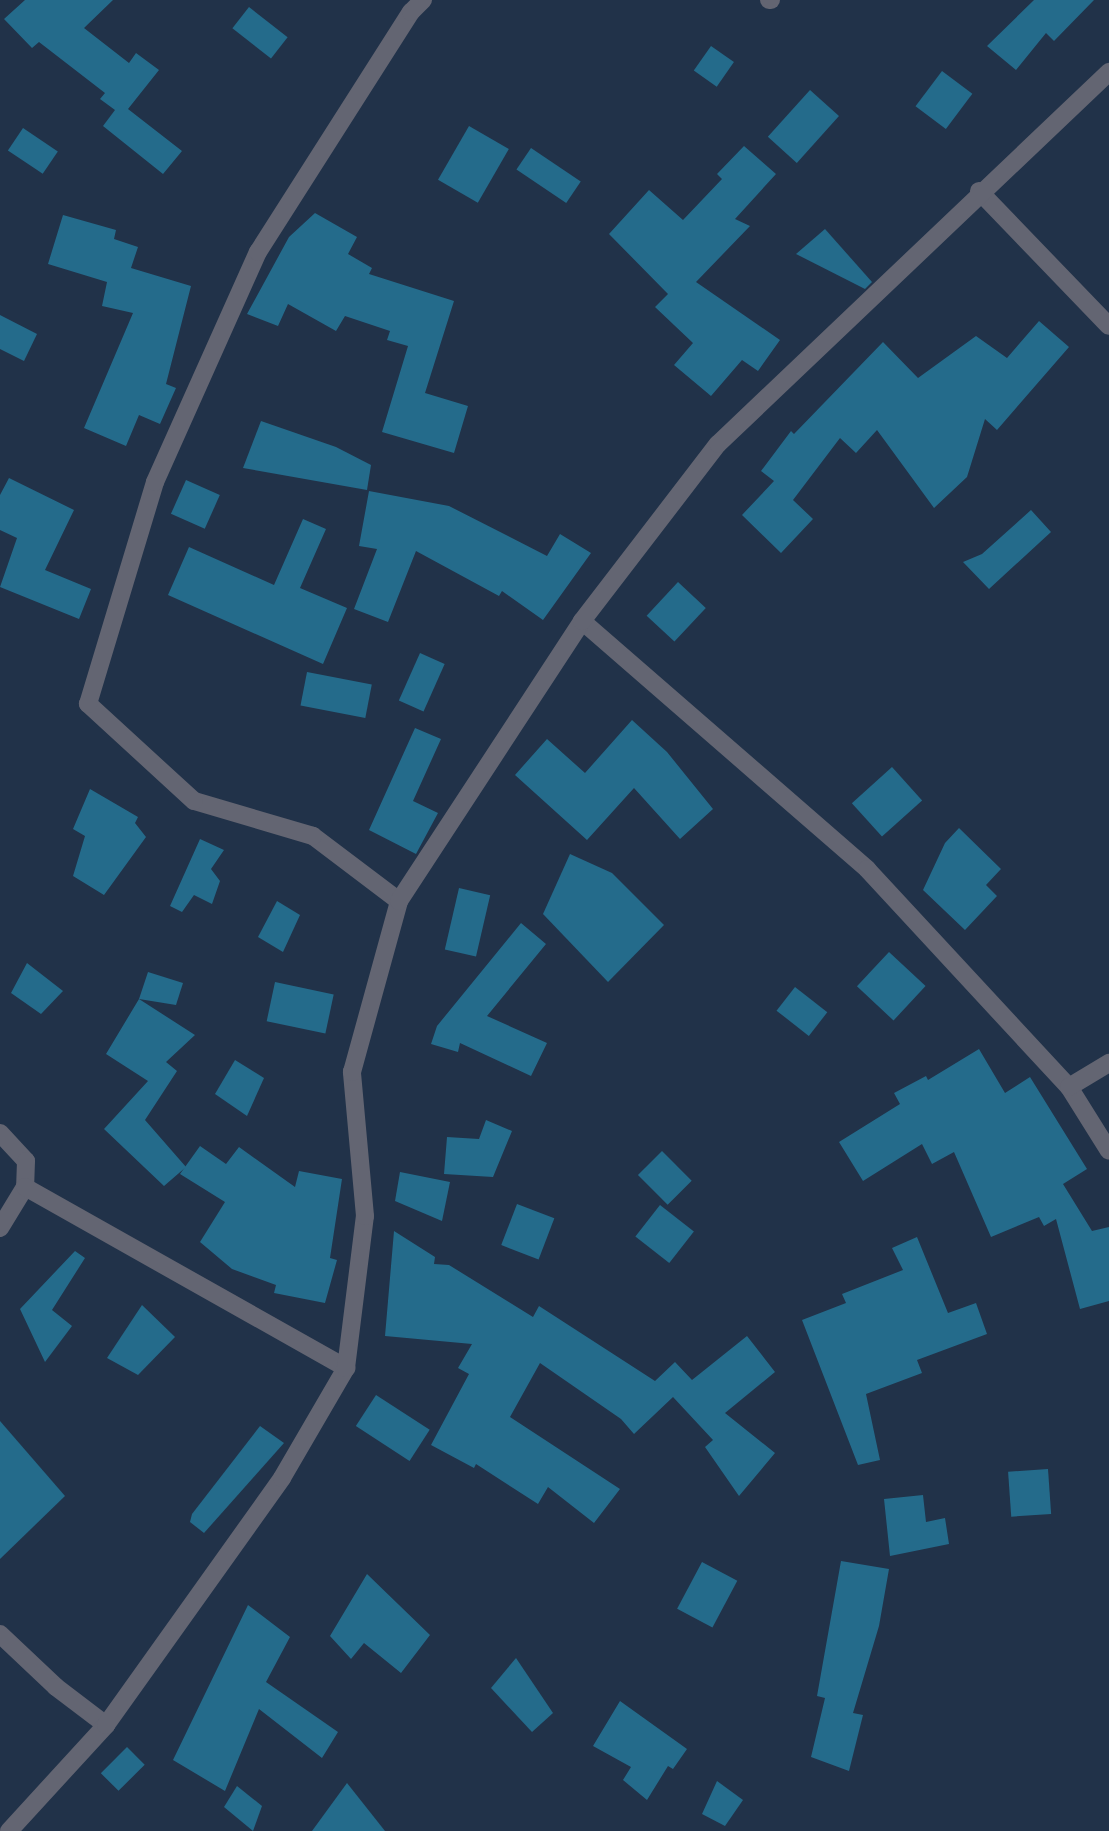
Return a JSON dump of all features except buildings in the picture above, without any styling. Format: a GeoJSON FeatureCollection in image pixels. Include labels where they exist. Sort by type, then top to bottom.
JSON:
{"type":"FeatureCollection","features":[{"type":"Feature","properties":{"kind":"street"},"geometry":{"type":"LineString","coordinates":[[399,901],[313,835],[194,801],[88,704],[155,482],[258,253],[411,12],[422,0]]}},
{"type":"Feature","properties":{"kind":"street"},"geometry":{"type":"LineString","coordinates":[[9,1831],[106,1725],[282,1478],[346,1368],[365,1216],[352,1072],[399,901],[582,621],[718,444],[979,191],[1109,72]]}},
{"type":"Feature","properties":{"kind":"street"},"geometry":{"type":"LineString","coordinates":[[979,191],[1109,327]]}},
{"type":"Feature","properties":{"kind":"street"},"geometry":{"type":"LineString","coordinates":[[582,621],[867,869],[1069,1087],[1109,1151]]}},
{"type":"Feature","properties":{"kind":"street"},"geometry":{"type":"LineString","coordinates":[[1069,1087],[1109,1063]]}},
{"type":"Feature","properties":{"kind":"street"},"geometry":{"type":"LineString","coordinates":[[0,1133],[26,1161],[25,1187],[0,1228]]}},
{"type":"Feature","properties":{"kind":"street"},"geometry":{"type":"LineString","coordinates":[[25,1187],[346,1368]]}},
{"type":"Feature","properties":{"kind":"street"},"geometry":{"type":"LineString","coordinates":[[0,1634],[56,1687],[106,1725]]}}]}
